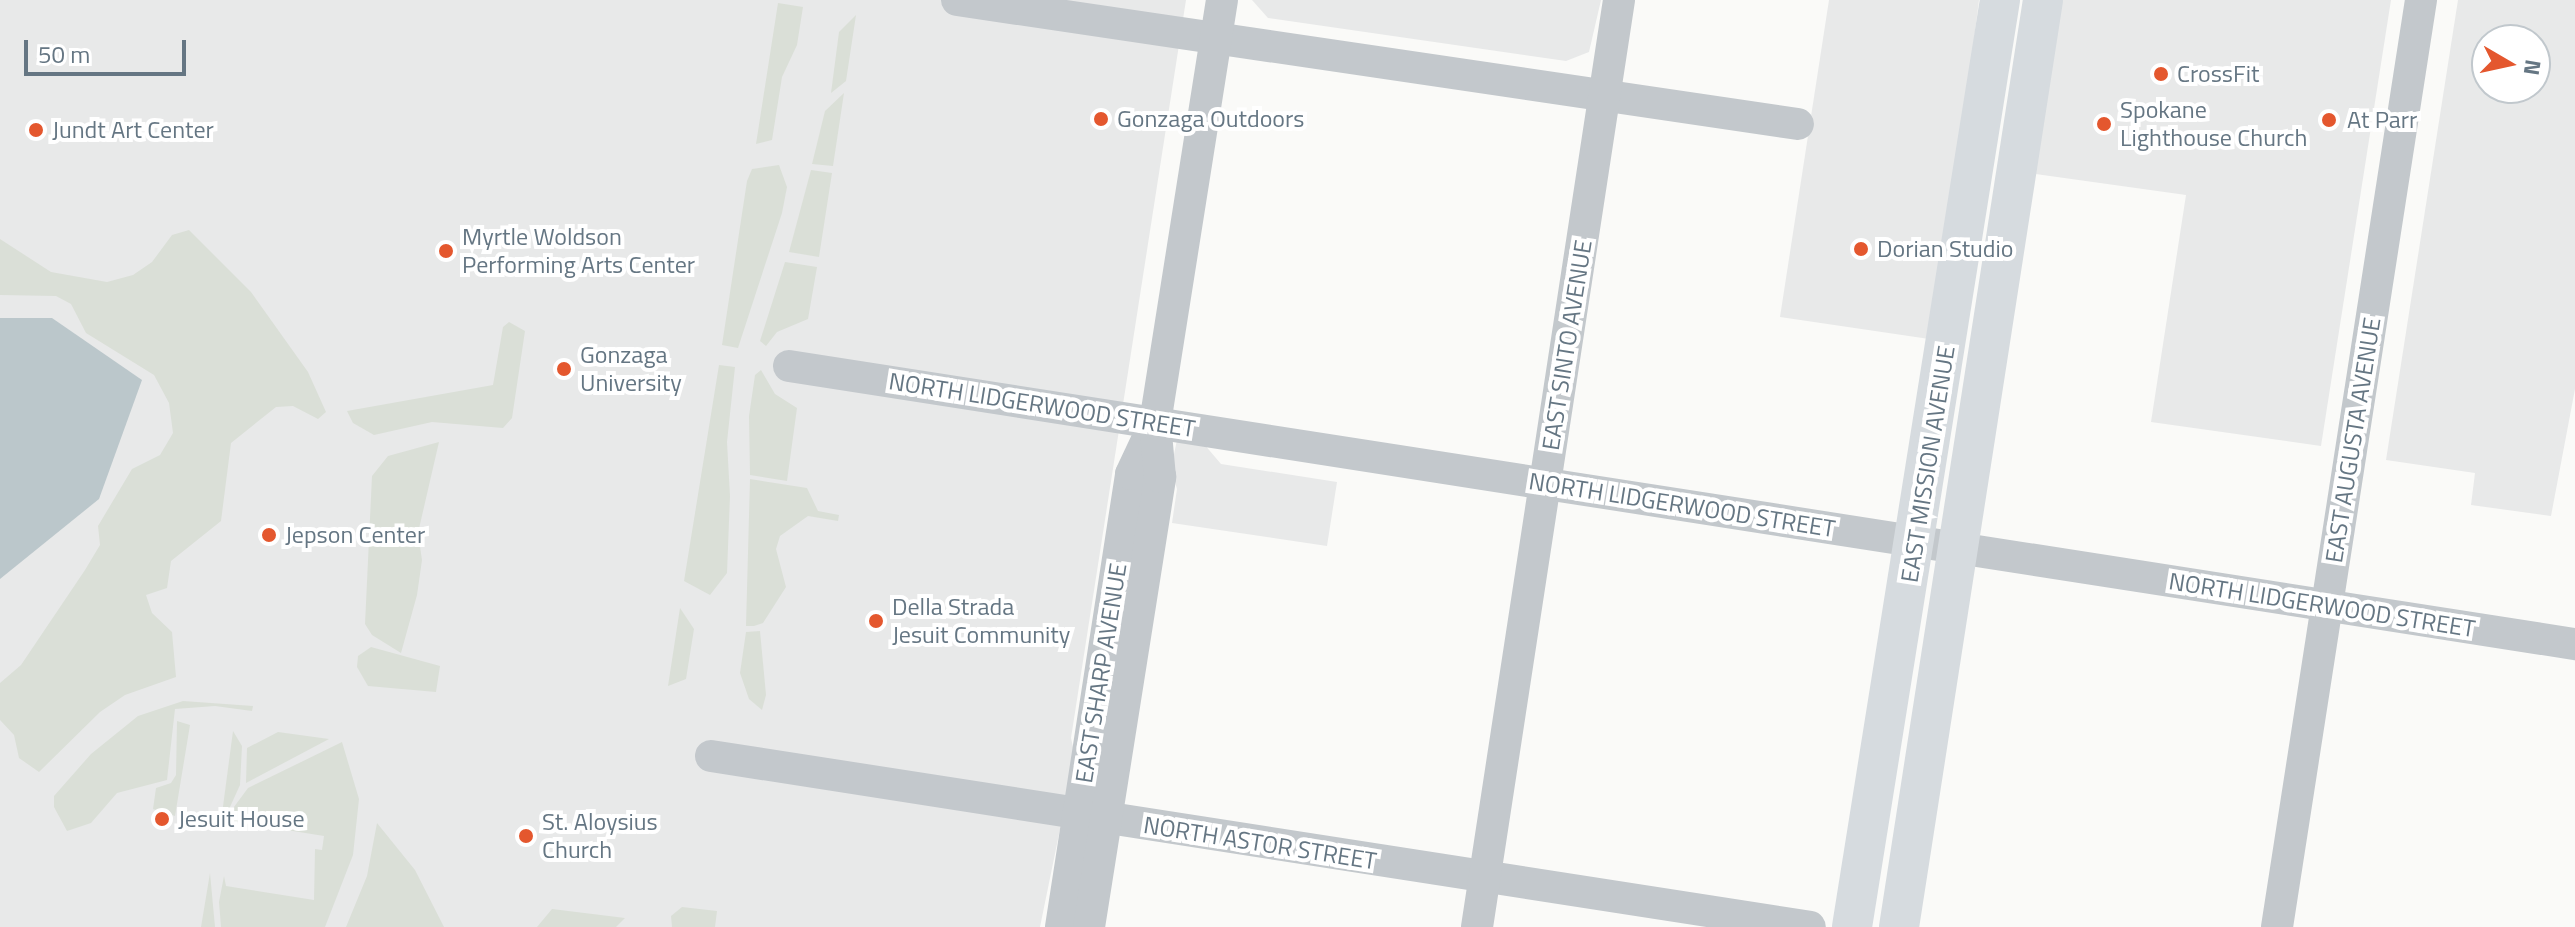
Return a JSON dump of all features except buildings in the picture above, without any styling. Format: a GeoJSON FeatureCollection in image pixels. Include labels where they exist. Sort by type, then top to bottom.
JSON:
{"type":"FeatureCollection","features":[{"type":"Feature","properties":{"kind":"main road","name":"EAST MISSION AVENUE"},"geometry":{"type":"LineString","coordinates":[[1852,927],[1917,542],[2000,0]]}},
{"type":"Feature","properties":{"kind":"main road","name":"EAST MISSION AVENUE"},"geometry":{"type":"LineString","coordinates":[[1899,927],[2043,0]]}},
{"type":"Feature","properties":{"kind":"street"},"geometry":{"type":"LineString","coordinates":[[957,0],[1798,124]]}},
{"type":"Feature","properties":{"kind":"street","name":"EAST SHARP AVENUE"},"geometry":{"type":"LineString","coordinates":[[1089,927],[1092,816],[1131,474],[1155,423],[1222,0]]}},
{"type":"Feature","properties":{"kind":"street","name":"EAST SINTO AVENUE"},"geometry":{"type":"LineString","coordinates":[[1477,927],[1619,0]]}},
{"type":"Feature","properties":{"kind":"street","name":"EAST AUGUSTA AVENUE"},"geometry":{"type":"LineString","coordinates":[[2277,927],[2421,0]]}},
{"type":"Feature","properties":{"kind":"street","name":"NORTH LIDGERWOOD STREET"},"geometry":{"type":"LineString","coordinates":[[789,366],[2575,644]]}},
{"type":"Feature","properties":{"kind":"street","name":"NORTH ASTOR STREET"},"geometry":{"type":"LineString","coordinates":[[711,756],[1810,927]]}},
{"type":"Feature","properties":{"kind":"street","name":"EAST SHARP AVENUE"},"geometry":{"type":"LineString","coordinates":[[1061,927],[1092,816]]}},
{"type":"Feature","properties":{"kind":"shaded area","name":"Gonzaga University"},"geometry":{"type":"Polygon","coordinates":[[[0,0],[1186,0],[1071,738],[1075,756],[1040,927],[0,927],[0,0]]]}},
{"type":"Feature","properties":{"kind":"shaded area"},"geometry":{"type":"Polygon","coordinates":[[[1252,0],[1601,0],[1589,52],[1566,61],[1268,18],[1252,0]]]}},
{"type":"Feature","properties":{"kind":"shaded area"},"geometry":{"type":"Polygon","coordinates":[[[1829,0],[1979,0],[1936,340],[1780,317],[1829,0]]]}},
{"type":"Feature","properties":{"kind":"shaded area"},"geometry":{"type":"Polygon","coordinates":[[[2057,0],[2391,0],[2321,446],[2151,422],[2186,195],[2029,173],[2057,0]]]}},
{"type":"Feature","properties":{"kind":"shaded area"},"geometry":{"type":"Polygon","coordinates":[[[2458,0],[2575,0],[2575,389],[2551,516],[2471,505],[2475,473],[2386,460],[2458,0]]]}},
{"type":"Feature","properties":{"kind":"shaded area"},"geometry":{"type":"Polygon","coordinates":[[[778,3],[803,7],[797,45],[782,77],[772,140],[756,144],[778,3]]]}},
{"type":"Feature","properties":{"kind":"shaded area"},"geometry":{"type":"Polygon","coordinates":[[[856,15],[846,81],[831,93],[839,32],[856,15]]]}},
{"type":"Feature","properties":{"kind":"shaded area"},"geometry":{"type":"Polygon","coordinates":[[[844,93],[833,166],[812,164],[825,111],[844,93]]]}},
{"type":"Feature","properties":{"kind":"shaded area"},"geometry":{"type":"Polygon","coordinates":[[[779,165],[787,187],[782,213],[738,348],[722,345],[747,181],[752,169],[779,165]]]}},
{"type":"Feature","properties":{"kind":"shaded area"},"geometry":{"type":"Polygon","coordinates":[[[811,170],[832,173],[819,257],[789,252],[811,170]]]}},
{"type":"Feature","properties":{"kind":"shaded area"},"geometry":{"type":"Polygon","coordinates":[[[189,230],[251,292],[308,372],[326,412],[318,419],[293,406],[276,407],[231,443],[221,521],[171,561],[167,588],[146,595],[152,613],[172,632],[176,677],[125,695],[100,712],[39,772],[19,758],[14,735],[0,720],[0,683],[21,665],[85,570],[100,545],[98,526],[132,469],[160,455],[173,433],[169,403],[154,375],[86,333],[71,304],[56,296],[0,295],[0,239],[51,272],[107,282],[133,275],[152,262],[172,235],[189,230]]]}},
{"type":"Feature","properties":{"kind":"shaded area"},"geometry":{"type":"Polygon","coordinates":[[[785,262],[817,267],[808,319],[777,332],[766,346],[760,341],[785,262]]]}},
{"type":"Feature","properties":{"kind":"shaded area"},"geometry":{"type":"Polygon","coordinates":[[[0,318],[52,318],[142,380],[99,499],[0,579],[0,318]]]}},
{"type":"Feature","properties":{"kind":"shaded area"},"geometry":{"type":"Polygon","coordinates":[[[509,322],[525,331],[512,418],[503,428],[432,422],[374,435],[353,423],[347,411],[493,385],[503,327],[509,322]]]}},
{"type":"Feature","properties":{"kind":"shaded area"},"geometry":{"type":"Polygon","coordinates":[[[719,365],[735,367],[727,442],[730,496],[727,573],[710,595],[684,581],[719,365]]]}},
{"type":"Feature","properties":{"kind":"shaded area"},"geometry":{"type":"Polygon","coordinates":[[[761,370],[775,394],[797,408],[787,481],[750,475],[749,416],[755,375],[761,370]]]}},
{"type":"Feature","properties":{"kind":"shaded area"},"geometry":{"type":"Polygon","coordinates":[[[1177,440],[1204,444],[1221,464],[1337,482],[1327,546],[1172,523],[1177,489],[1171,468],[1177,440]]]}},
{"type":"Feature","properties":{"kind":"shaded area"},"geometry":{"type":"Polygon","coordinates":[[[439,442],[418,533],[422,560],[417,595],[401,653],[372,635],[365,624],[372,476],[388,456],[439,442]]]}},
{"type":"Feature","properties":{"kind":"shaded area"},"geometry":{"type":"Polygon","coordinates":[[[750,479],[807,488],[818,511],[839,515],[838,521],[808,516],[780,536],[776,549],[786,587],[763,623],[746,626],[750,479]]]}},
{"type":"Feature","properties":{"kind":"shaded area"},"geometry":{"type":"Polygon","coordinates":[[[680,608],[694,629],[686,679],[668,686],[680,608]]]}},
{"type":"Feature","properties":{"kind":"shaded area"},"geometry":{"type":"Polygon","coordinates":[[[760,631],[766,695],[762,710],[749,699],[740,673],[746,632],[760,631]]]}},
{"type":"Feature","properties":{"kind":"shaded area"},"geometry":{"type":"Polygon","coordinates":[[[371,647],[440,666],[436,692],[368,686],[357,667],[358,656],[371,647]]]}},
{"type":"Feature","properties":{"kind":"shaded area"},"geometry":{"type":"Polygon","coordinates":[[[183,701],[253,706],[252,711],[215,706],[175,709],[167,780],[117,793],[91,823],[67,831],[54,807],[54,796],[91,754],[138,716],[183,701]]]}},
{"type":"Feature","properties":{"kind":"shaded area"},"geometry":{"type":"Polygon","coordinates":[[[177,721],[190,725],[175,816],[153,809],[156,788],[171,783],[176,775],[177,721]]]}},
{"type":"Feature","properties":{"kind":"shaded area"},"geometry":{"type":"Polygon","coordinates":[[[233,731],[242,746],[240,785],[220,829],[233,731]]]}},
{"type":"Feature","properties":{"kind":"shaded area"},"geometry":{"type":"Polygon","coordinates":[[[278,732],[329,739],[246,783],[247,748],[278,732]]]}},
{"type":"Feature","properties":{"kind":"shaded area"},"geometry":{"type":"Polygon","coordinates":[[[342,742],[359,799],[353,855],[325,927],[221,927],[219,902],[224,876],[226,886],[314,900],[315,849],[322,850],[324,836],[236,822],[231,831],[231,811],[248,788],[342,742]]]}},
{"type":"Feature","properties":{"kind":"shaded area"},"geometry":{"type":"Polygon","coordinates":[[[377,823],[415,870],[444,927],[346,927],[367,876],[377,823]]]}},
{"type":"Feature","properties":{"kind":"shaded area"},"geometry":{"type":"Polygon","coordinates":[[[210,873],[215,927],[201,927],[210,873]]]}},
{"type":"Feature","properties":{"kind":"shaded area"},"geometry":{"type":"Polygon","coordinates":[[[682,907],[717,911],[715,927],[672,927],[671,916],[682,907]]]}},
{"type":"Feature","properties":{"kind":"shaded area"},"geometry":{"type":"Polygon","coordinates":[[[552,909],[625,918],[616,927],[537,927],[552,909]]]}},
{"type":"Feature","properties":{"kind":"place","name":"CrossFit"},"geometry":{"type":"Point","coordinates":[2161,74]}},
{"type":"Feature","properties":{"kind":"place","name":"Gonzaga Outdoors"},"geometry":{"type":"Point","coordinates":[1101,119]}},
{"type":"Feature","properties":{"kind":"place","name":"At Parr"},"geometry":{"type":"Point","coordinates":[2329,120]}},
{"type":"Feature","properties":{"kind":"place","name":"Spokane Lighthouse Church"},"geometry":{"type":"Point","coordinates":[2104,124]}},
{"type":"Feature","properties":{"kind":"place","name":"Jundt Art Center"},"geometry":{"type":"Point","coordinates":[36,130]}},
{"type":"Feature","properties":{"kind":"place","name":"Dorian Studio"},"geometry":{"type":"Point","coordinates":[1861,249]}},
{"type":"Feature","properties":{"kind":"place","name":"Myrtle Woldson Performing Arts Center"},"geometry":{"type":"Point","coordinates":[446,251]}},
{"type":"Feature","properties":{"kind":"place","name":"Gonzaga University"},"geometry":{"type":"Point","coordinates":[564,369]}},
{"type":"Feature","properties":{"kind":"place","name":"Jepson Center"},"geometry":{"type":"Point","coordinates":[269,535]}},
{"type":"Feature","properties":{"kind":"place","name":"Della Strada Jesuit Community"},"geometry":{"type":"Point","coordinates":[876,621]}},
{"type":"Feature","properties":{"kind":"place","name":"Jesuit House"},"geometry":{"type":"Point","coordinates":[162,819]}},
{"type":"Feature","properties":{"kind":"place","name":"St. Aloysius Church"},"geometry":{"type":"Point","coordinates":[526,836]}}]}
